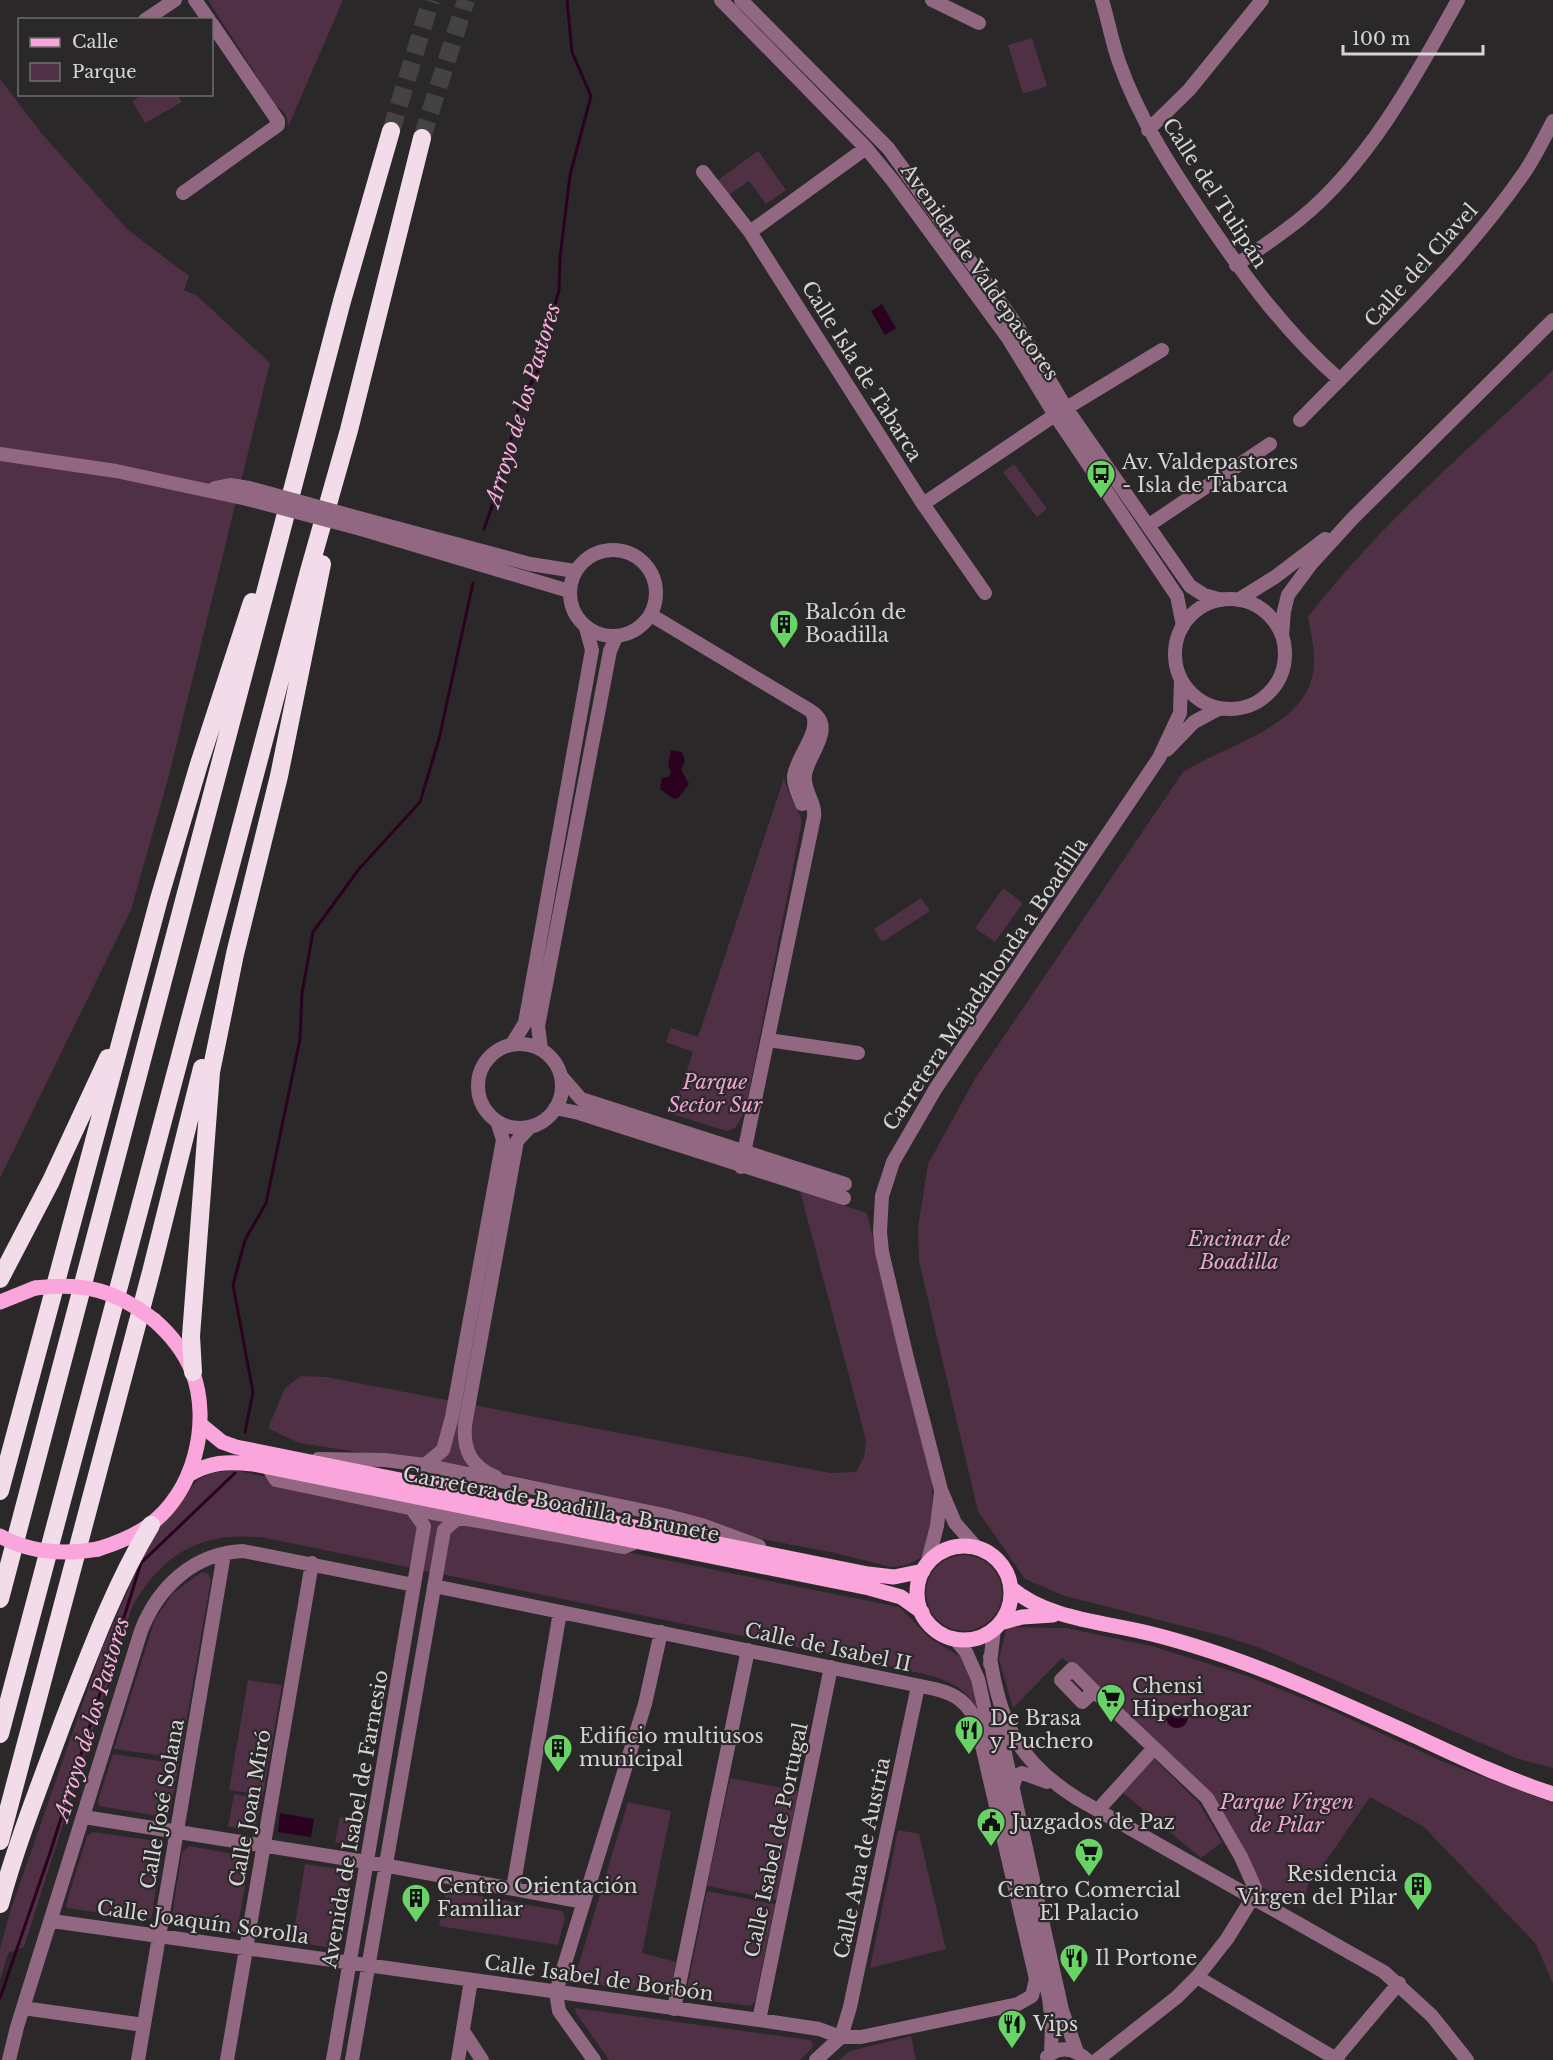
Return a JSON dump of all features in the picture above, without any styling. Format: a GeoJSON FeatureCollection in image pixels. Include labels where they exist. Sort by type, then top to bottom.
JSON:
{"type":"FeatureCollection","features":[{"type":"Feature","properties":{"kind":"highway"},"geometry":{"type":"LineString","coordinates":[[0,1599],[342,301],[390,131]]}},
{"type":"Feature","properties":{"kind":"highway"},"geometry":{"type":"LineString","coordinates":[[0,1734],[309,571],[349,430],[422,138]]}},
{"type":"Feature","properties":{"kind":"highway"},"geometry":{"type":"LineString","coordinates":[[0,1491],[146,943],[199,764],[267,555],[321,358],[342,301]]}},
{"type":"Feature","properties":{"kind":"highway"},"geometry":{"type":"LineString","coordinates":[[193,1372],[191,1336],[211,1072],[235,954],[279,776],[349,430]]}},
{"type":"Feature","properties":{"kind":"highway"},"geometry":{"type":"LineString","coordinates":[[0,1279],[100,1078],[146,943]]}},
{"type":"Feature","properties":{"kind":"highway"},"geometry":{"type":"LineString","coordinates":[[0,1841],[152,1272],[209,1041],[235,954]]}},
{"type":"Feature","properties":{"kind":"highway"},"geometry":{"type":"LineString","coordinates":[[0,1904],[89,1653],[134,1553],[151,1525]]}},
{"type":"Feature","properties":{"kind":"main road"},"geometry":{"type":"LineString","coordinates":[[0,1302],[35,1288],[62,1285],[97,1289],[131,1303],[170,1334],[193,1372],[200,1424],[195,1458],[188,1476],[174,1499],[151,1525],[123,1541],[78,1553],[34,1550],[0,1536]]}},
{"type":"Feature","properties":{"kind":"main road","name":"Carretera de Boadilla a Brunete"},"geometry":{"type":"LineString","coordinates":[[200,1424],[222,1443],[827,1565],[894,1578],[925,1568]]}},
{"type":"Feature","properties":{"kind":"main road","name":"Carretera de Boadilla a Brunete"},"geometry":{"type":"LineString","coordinates":[[188,1476],[205,1465],[227,1461],[268,1467],[869,1587],[901,1597],[922,1612]]}},
{"type":"Feature","properties":{"kind":"main road"},"geometry":{"type":"LineString","coordinates":[[997,1626],[1009,1606],[1011,1588],[1003,1566],[992,1555],[977,1548],[961,1546],[945,1550],[925,1568],[918,1591],[922,1612],[935,1629],[954,1638],[979,1637],[997,1626],[1042,1614],[1071,1616]]}},
{"type":"Feature","properties":{"kind":"main road"},"geometry":{"type":"LineString","coordinates":[[1011,1588],[1033,1604],[1071,1616],[1153,1634],[1248,1663],[1315,1690],[1479,1765],[1553,1794]]}},
{"type":"Feature","properties":{"kind":"street"},"geometry":{"type":"LineString","coordinates":[[148,18],[174,0]]}},
{"type":"Feature","properties":{"kind":"street"},"geometry":{"type":"LineString","coordinates":[[195,0],[208,18]]}},
{"type":"Feature","properties":{"kind":"street","name":"Avenida de Valdepastores"},"geometry":{"type":"LineString","coordinates":[[722,0],[749,16],[888,148],[1018,327],[1061,411],[1177,596],[1183,626]]}},
{"type":"Feature","properties":{"kind":"street","name":"Avenida de Valdepastores"},"geometry":{"type":"LineString","coordinates":[[741,0],[749,16],[866,148],[1061,411],[1149,525],[1190,586],[1204,595],[1222,600]]}},
{"type":"Feature","properties":{"kind":"street"},"geometry":{"type":"LineString","coordinates":[[749,16],[762,0]]}},
{"type":"Feature","properties":{"kind":"street"},"geometry":{"type":"LineString","coordinates":[[932,0],[979,23]]}},
{"type":"Feature","properties":{"kind":"street","name":"Calle del Tulipán"},"geometry":{"type":"LineString","coordinates":[[1102,0],[1119,62],[1148,130],[1236,265],[1305,348],[1340,380]]}},
{"type":"Feature","properties":{"kind":"street"},"geometry":{"type":"LineString","coordinates":[[1148,130],[1189,90],[1262,0]]}},
{"type":"Feature","properties":{"kind":"street"},"geometry":{"type":"LineString","coordinates":[[1236,265],[1301,218],[1350,169],[1413,82],[1458,0]]}},
{"type":"Feature","properties":{"kind":"street"},"geometry":{"type":"LineString","coordinates":[[183,193],[278,125],[279,121],[213,25]]}},
{"type":"Feature","properties":{"kind":"street","name":"Calle del Clavel"},"geometry":{"type":"LineString","coordinates":[[1300,420],[1408,313],[1472,242],[1526,171],[1553,121]]}},
{"type":"Feature","properties":{"kind":"street"},"geometry":{"type":"LineString","coordinates":[[750,232],[866,148]]}},
{"type":"Feature","properties":{"kind":"street","name":"Calle Isla de Tabarca"},"geometry":{"type":"LineString","coordinates":[[703,172],[750,232],[923,504],[985,592]]}},
{"type":"Feature","properties":{"kind":"street"},"geometry":{"type":"LineString","coordinates":[[1282,636],[1288,595],[1311,564],[1353,518],[1553,320]]}},
{"type":"Feature","properties":{"kind":"street"},"geometry":{"type":"LineString","coordinates":[[923,504],[1061,411],[1162,350]]}},
{"type":"Feature","properties":{"kind":"street"},"geometry":{"type":"LineString","coordinates":[[1149,525],[1270,444]]}},
{"type":"Feature","properties":{"kind":"street"},"geometry":{"type":"LineString","coordinates":[[0,454],[66,462],[248,494],[374,522],[530,564],[575,571]]}},
{"type":"Feature","properties":{"kind":"street"},"geometry":{"type":"LineString","coordinates":[[248,494],[569,591]]}},
{"type":"Feature","properties":{"kind":"street"},"geometry":{"type":"LineString","coordinates":[[1238,600],[1275,577],[1353,518]]}},
{"type":"Feature","properties":{"kind":"street"},"geometry":{"type":"LineString","coordinates":[[512,1044],[525,1023],[592,650],[586,628],[573,611],[569,591],[575,571],[595,553],[608,550],[635,556],[645,564],[653,576],[656,596],[651,615],[642,626],[616,637],[600,635],[586,628]]}},
{"type":"Feature","properties":{"kind":"street"},"geometry":{"type":"LineString","coordinates":[[1222,600],[1238,600],[1265,612],[1276,623],[1282,636],[1285,652],[1283,669],[1277,684],[1266,696],[1252,705],[1236,709],[1220,708],[1198,698],[1181,681],[1175,653],[1183,626],[1193,614],[1206,605],[1222,600]]}},
{"type":"Feature","properties":{"kind":"street"},"geometry":{"type":"LineString","coordinates":[[651,615],[811,711],[818,716],[823,731],[805,775],[805,790],[814,812],[741,1167]]}},
{"type":"Feature","properties":{"kind":"street"},"geometry":{"type":"LineString","coordinates":[[541,1049],[538,1026],[609,651],[616,637]]}},
{"type":"Feature","properties":{"kind":"street","name":"Carretera Majadahonda a Boadilla"},"geometry":{"type":"LineString","coordinates":[[977,1548],[956,1523],[941,1490],[882,1252],[883,1191],[903,1140],[936,1088],[1159,758],[1180,713],[1181,681]]}},
{"type":"Feature","properties":{"kind":"street","name":"Carretera Majadahonda a Boadilla"},"geometry":{"type":"LineString","coordinates":[[1159,758],[1194,722],[1220,708]]}},
{"type":"Feature","properties":{"kind":"street"},"geometry":{"type":"LineString","coordinates":[[768,1040],[858,1053]]}},
{"type":"Feature","properties":{"kind":"street"},"geometry":{"type":"LineString","coordinates":[[561,1076],[561,1093],[555,1108],[544,1120],[530,1126],[513,1127],[496,1120],[485,1110],[479,1094],[478,1078],[485,1062],[496,1051],[512,1044],[527,1044],[541,1049],[555,1061],[561,1076],[581,1099],[845,1184]]}},
{"type":"Feature","properties":{"kind":"street"},"geometry":{"type":"LineString","coordinates":[[555,1108],[579,1113],[741,1167],[844,1198]]}},
{"type":"Feature","properties":{"kind":"street"},"geometry":{"type":"LineString","coordinates":[[425,1466],[443,1450],[452,1417],[502,1140],[496,1120]]}},
{"type":"Feature","properties":{"kind":"street"},"geometry":{"type":"LineString","coordinates":[[523,1487],[489,1474],[473,1463],[464,1440],[517,1141],[530,1126]]}},
{"type":"Feature","properties":{"kind":"street"},"geometry":{"type":"LineString","coordinates":[[305,1459],[385,1460],[425,1466],[683,1520],[743,1542],[827,1565]]}},
{"type":"Feature","properties":{"kind":"street"},"geometry":{"type":"LineString","coordinates":[[268,1467],[276,1480],[412,1509],[624,1547],[638,1541]]}},
{"type":"Feature","properties":{"kind":"street","name":"Carretera Majadahonda a Boadilla"},"geometry":{"type":"LineString","coordinates":[[925,1568],[937,1526],[941,1490]]}},
{"type":"Feature","properties":{"kind":"street","name":"Avenida de Isabel de Farnesio"},"geometry":{"type":"LineString","coordinates":[[333,2060],[424,1526],[412,1509]]}},
{"type":"Feature","properties":{"kind":"street","name":"Avenida de Isabel de Farnesio"},"geometry":{"type":"LineString","coordinates":[[352,2060],[444,1530],[458,1518]]}},
{"type":"Feature","properties":{"kind":"street"},"geometry":{"type":"LineString","coordinates":[[9,2060],[23,2008],[148,1614],[159,1595],[178,1575],[194,1565],[224,1554],[244,1551],[414,1585]]}},
{"type":"Feature","properties":{"kind":"street","name":"Calle José Solana"},"geometry":{"type":"LineString","coordinates":[[138,2060],[224,1554]]}},
{"type":"Feature","properties":{"kind":"street","name":"Calle Joan Miró"},"geometry":{"type":"LineString","coordinates":[[227,2060],[312,1563]]}},
{"type":"Feature","properties":{"kind":"street","name":"Calle de Isabel II"},"geometry":{"type":"LineString","coordinates":[[434,1586],[831,1667],[957,1696],[973,1714],[987,1764],[1036,1984],[1032,1996],[1026,2000],[868,2036],[841,2037]]}},
{"type":"Feature","properties":{"kind":"street"},"geometry":{"type":"LineString","coordinates":[[513,1889],[560,1612]]}},
{"type":"Feature","properties":{"kind":"street"},"geometry":{"type":"LineString","coordinates":[[997,1626],[990,1657],[993,1701],[1062,2010],[1082,2056]]}},
{"type":"Feature","properties":{"kind":"street"},"geometry":{"type":"LineString","coordinates":[[594,2060],[559,2011],[555,2001],[556,1992],[640,1724],[661,1632]]}},
{"type":"Feature","properties":{"kind":"street"},"geometry":{"type":"LineString","coordinates":[[954,1638],[966,1652],[978,1679],[1042,1962],[1052,2025],[1048,2057]]}},
{"type":"Feature","properties":{"kind":"street"},"geometry":{"type":"LineString","coordinates":[[674,2009],[748,1650]]}},
{"type":"Feature","properties":{"kind":"street"},"geometry":{"type":"LineString","coordinates":[[990,1657],[996,1693],[1010,1734],[1035,1765],[1068,1792]]}},
{"type":"Feature","properties":{"kind":"street","name":"Calle Isabel de Portugal"},"geometry":{"type":"LineString","coordinates":[[759,2020],[831,1667]]}},
{"type":"Feature","properties":{"kind":"street","name":"Calle Ana de Austria"},"geometry":{"type":"LineString","coordinates":[[841,2037],[850,2007],[918,1686]]}},
{"type":"Feature","properties":{"kind":"street"},"geometry":{"type":"LineString","coordinates":[[1094,1691],[1207,1798],[1253,1881],[1254,1897],[1197,1977],[1177,1997],[1097,2060]]}},
{"type":"Feature","properties":{"kind":"street"},"geometry":{"type":"LineString","coordinates":[[1098,1810],[1154,1748]]}},
{"type":"Feature","properties":{"kind":"street"},"geometry":{"type":"LineString","coordinates":[[1013,1786],[1016,1776],[1026,1774],[1068,1792],[1367,1961],[1399,1983],[1432,2016],[1467,2060]]}},
{"type":"Feature","properties":{"kind":"street"},"geometry":{"type":"LineString","coordinates":[[84,1817],[367,1862],[584,1902]]}},
{"type":"Feature","properties":{"kind":"street","name":"Calle Joaquín Sorolla"},"geometry":{"type":"LineString","coordinates":[[52,1921],[350,1963]]}},
{"type":"Feature","properties":{"kind":"street","name":"Calle de Isabel II"},"geometry":{"type":"LineString","coordinates":[[1027,1945],[1042,1962]]}},
{"type":"Feature","properties":{"kind":"street","name":"Calle Isabel de Borbón"},"geometry":{"type":"LineString","coordinates":[[350,1963],[819,2029],[841,2037]]}},
{"type":"Feature","properties":{"kind":"street"},"geometry":{"type":"LineString","coordinates":[[1197,1977],[1337,2059],[1399,1983]]}},
{"type":"Feature","properties":{"kind":"street"},"geometry":{"type":"LineString","coordinates":[[458,2060],[471,1980]]}},
{"type":"Feature","properties":{"kind":"street"},"geometry":{"type":"LineString","coordinates":[[23,2008],[144,2025]]}},
{"type":"Feature","properties":{"kind":"street"},"geometry":{"type":"LineString","coordinates":[[463,2031],[482,2060]]}},
{"type":"Feature","properties":{"kind":"street"},"geometry":{"type":"LineString","coordinates":[[816,2060],[841,2037]]}},
{"type":"Feature","properties":{"kind":"street"},"geometry":{"type":"LineString","coordinates":[[1048,2057],[1060,2049],[1082,2056]]}},
{"type":"Feature","properties":{"kind":"green space"},"geometry":{"type":"Polygon","coordinates":[[[208,0],[343,0],[288,127],[284,112],[276,106],[208,0]]]}},
{"type":"Feature","properties":{"kind":"green space"},"geometry":{"type":"Polygon","coordinates":[[[1032,38],[1047,86],[1023,94],[1008,45],[1032,38]]]}},
{"type":"Feature","properties":{"kind":"green space"},"geometry":{"type":"Polygon","coordinates":[[[0,79],[43,135],[127,229],[189,276],[184,290],[196,295],[270,363],[168,779],[131,910],[0,1178],[0,79]]]}},
{"type":"Feature","properties":{"kind":"green space"},"geometry":{"type":"Polygon","coordinates":[[[141,96],[178,96],[182,102],[145,123],[132,101],[141,96]]]}},
{"type":"Feature","properties":{"kind":"green space"},"geometry":{"type":"Polygon","coordinates":[[[758,151],[786,190],[766,204],[749,181],[729,195],[718,180],[758,151]]]}},
{"type":"Feature","properties":{"kind":"green space","name":"Encinar de Boadilla"},"geometry":{"type":"Polygon","coordinates":[[[1553,370],[1553,1768],[1516,1758],[1260,1648],[1226,1637],[1065,1596],[1025,1579],[978,1511],[919,1261],[918,1228],[928,1164],[975,1079],[1183,772],[1266,729],[1286,716],[1301,700],[1311,681],[1314,658],[1308,617],[1335,583],[1394,519],[1553,370]]]}},
{"type":"Feature","properties":{"kind":"green space"},"geometry":{"type":"Polygon","coordinates":[[[1014,464],[1047,509],[1037,517],[1003,472],[1014,464]]]}},
{"type":"Feature","properties":{"kind":"green space","name":"Parque Sector Sur"},"geometry":{"type":"Polygon","coordinates":[[[784,778],[802,821],[745,1112],[735,1128],[727,1131],[672,1114],[693,1052],[666,1042],[671,1028],[698,1037],[784,778]]]}},
{"type":"Feature","properties":{"kind":"green space"},"geometry":{"type":"Polygon","coordinates":[[[1003,888],[1023,903],[995,942],[975,928],[1003,888]]]}},
{"type":"Feature","properties":{"kind":"green space"},"geometry":{"type":"Polygon","coordinates":[[[921,898],[930,911],[882,942],[874,929],[921,898]]]}},
{"type":"Feature","properties":{"kind":"green space"},"geometry":{"type":"Polygon","coordinates":[[[800,1191],[867,1213],[932,1482],[933,1526],[922,1557],[907,1565],[891,1567],[835,1553],[762,1539],[630,1501],[505,1474],[493,1468],[472,1470],[299,1443],[268,1428],[285,1388],[301,1376],[326,1377],[830,1473],[856,1472],[864,1457],[866,1440],[800,1191]]]}},
{"type":"Feature","properties":{"kind":"green space"},"geometry":{"type":"Polygon","coordinates":[[[235,1470],[412,1509],[899,1607],[931,1639],[961,1657],[970,1670],[978,1710],[962,1690],[952,1684],[929,1675],[893,1667],[266,1538],[243,1536],[204,1542],[171,1559],[144,1588],[132,1607],[24,1947],[8,1953],[0,1980],[0,1949],[10,1912],[101,1651],[150,1540],[174,1507],[199,1479],[212,1473],[235,1470]]]}},
{"type":"Feature","properties":{"kind":"green space"},"geometry":{"type":"Polygon","coordinates":[[[964,1555],[979,1558],[991,1566],[999,1578],[1002,1593],[999,1608],[991,1620],[979,1628],[964,1631],[949,1628],[937,1620],[929,1608],[926,1593],[929,1578],[937,1566],[949,1558],[964,1555]]]}},
{"type":"Feature","properties":{"kind":"green space"},"geometry":{"type":"Polygon","coordinates":[[[202,1572],[208,1574],[211,1579],[180,1758],[114,1749],[155,1619],[173,1593],[202,1572]]]}},
{"type":"Feature","properties":{"kind":"green space","name":"Parque Virgen de Pilar"},"geometry":{"type":"Polygon","coordinates":[[[1007,1627],[1066,1628],[1152,1646],[1247,1676],[1322,1706],[1439,1760],[1553,1803],[1553,1984],[1536,1944],[1424,1827],[1370,1797],[1319,1871],[1309,1881],[1303,1909],[1257,1885],[1210,1797],[1062,1658],[1013,1708],[999,1659],[1007,1627]]]}},
{"type":"Feature","properties":{"kind":"green space"},"geometry":{"type":"Polygon","coordinates":[[[248,1680],[282,1685],[263,1795],[229,1790],[248,1680]]]}},
{"type":"Feature","properties":{"kind":"green space"},"geometry":{"type":"Polygon","coordinates":[[[113,1754],[179,1764],[169,1815],[163,1817],[99,1806],[98,1801],[113,1754]]]}},
{"type":"Feature","properties":{"kind":"green space"},"geometry":{"type":"Polygon","coordinates":[[[1152,1757],[1199,1803],[1222,1842],[1201,1858],[1122,1792],[1152,1757]]]}},
{"type":"Feature","properties":{"kind":"green space"},"geometry":{"type":"Polygon","coordinates":[[[730,1778],[798,1791],[776,1900],[707,1886],[730,1778]]]}},
{"type":"Feature","properties":{"kind":"green space"},"geometry":{"type":"Polygon","coordinates":[[[234,1794],[262,1799],[255,1829],[228,1827],[234,1794]]]}},
{"type":"Feature","properties":{"kind":"green space"},"geometry":{"type":"Polygon","coordinates":[[[628,1802],[671,1811],[642,1953],[676,1962],[670,1990],[665,1994],[574,1980],[628,1802]]]}},
{"type":"Feature","properties":{"kind":"green space"},"geometry":{"type":"Polygon","coordinates":[[[340,1817],[356,1820],[352,1845],[335,1842],[340,1817]]]}},
{"type":"Feature","properties":{"kind":"green space"},"geometry":{"type":"Polygon","coordinates":[[[898,1830],[919,1834],[946,1949],[870,1968],[898,1830]]]}},
{"type":"Feature","properties":{"kind":"green space"},"geometry":{"type":"Polygon","coordinates":[[[93,1832],[157,1841],[162,1845],[152,1916],[149,1920],[67,1908],[87,1836],[93,1832]]]}},
{"type":"Feature","properties":{"kind":"green space"},"geometry":{"type":"Polygon","coordinates":[[[189,1846],[250,1857],[237,1932],[175,1925],[171,1921],[182,1852],[189,1846]]]}},
{"type":"Feature","properties":{"kind":"green space"},"geometry":{"type":"Polygon","coordinates":[[[305,1864],[345,1870],[350,1875],[339,1943],[333,1948],[292,1942],[305,1864]]]}},
{"type":"Feature","properties":{"kind":"green space"},"geometry":{"type":"Polygon","coordinates":[[[446,1890],[562,1911],[565,1918],[558,1945],[439,1926],[446,1890]]]}},
{"type":"Feature","properties":{"kind":"green space"},"geometry":{"type":"Polygon","coordinates":[[[707,1891],[775,1904],[755,2001],[751,2006],[695,1999],[686,1993],[707,1891]]]}},
{"type":"Feature","properties":{"kind":"green space"},"geometry":{"type":"Polygon","coordinates":[[[575,2008],[809,2040],[813,2047],[800,2060],[609,2060],[576,2013],[575,2008]]]}},
{"type":"Feature","properties":{"kind":"green space"},"geometry":{"type":"Polygon","coordinates":[[[911,2036],[916,2060],[839,2060],[850,2051],[911,2036]]]}},
{"type":"Feature","properties":{"kind":"shaded area"},"geometry":{"type":"Polygon","coordinates":[[[882,304],[896,328],[885,335],[871,311],[882,304]]]}},
{"type":"Feature","properties":{"kind":"shaded area"},"geometry":{"type":"Polygon","coordinates":[[[671,750],[682,752],[685,761],[681,769],[689,784],[678,798],[674,799],[660,789],[662,778],[669,777],[671,771],[668,766],[671,750]]]}},
{"type":"Feature","properties":{"kind":"shaded area"},"geometry":{"type":"Polygon","coordinates":[[[1177,1706],[1185,1709],[1188,1717],[1185,1725],[1177,1728],[1169,1725],[1166,1717],[1169,1709],[1177,1706]]]}},
{"type":"Feature","properties":{"kind":"shaded area"},"geometry":{"type":"Polygon","coordinates":[[[280,1813],[314,1819],[311,1837],[278,1832],[280,1813]]]}},
{"type":"Feature","properties":{"kind":"waterway","name":"Arroyo de los Pastores"},"geometry":{"type":"LineString","coordinates":[[484,529],[501,481],[518,409],[538,370],[559,290],[560,258],[570,175],[591,96],[572,52],[567,0]]}},
{"type":"Feature","properties":{"kind":"waterway","name":"Arroyo de los Pastores"},"geometry":{"type":"LineString","coordinates":[[245,1432],[253,1392],[233,1285],[245,1240],[266,1203],[300,1039],[302,993],[313,932],[359,869],[420,802],[439,739],[473,583]]}},
{"type":"Feature","properties":{"kind":"waterway","name":"Arroyo de los Pastores"},"geometry":{"type":"LineString","coordinates":[[0,1998],[51,1850],[141,1563],[235,1473]]}},
{"type":"Feature","properties":{"kind":"tunnel"},"geometry":{"type":"LineString","coordinates":[[391,131],[431,0]]}},
{"type":"Feature","properties":{"kind":"tunnel"},"geometry":{"type":"LineString","coordinates":[[422,138],[466,0]]}},
{"type":"Feature","properties":{"kind":"place","name":"Av. Valdepastores - Isla de Tabarca"},"geometry":{"type":"Point","coordinates":[1101,500]}},
{"type":"Feature","properties":{"kind":"place","name":"Balcón de Boadilla"},"geometry":{"type":"Point","coordinates":[784,650]}},
{"type":"Feature","properties":{"kind":"place","name":"Chensi Hiperhogar"},"geometry":{"type":"Point","coordinates":[1111,1724]}},
{"type":"Feature","properties":{"kind":"place","name":"De Brasa y Puchero"},"geometry":{"type":"Point","coordinates":[969,1756]}},
{"type":"Feature","properties":{"kind":"place","name":"Edificio multiusos municipal"},"geometry":{"type":"Point","coordinates":[558,1774]}},
{"type":"Feature","properties":{"kind":"place","name":"Juzgados de Paz"},"geometry":{"type":"Point","coordinates":[991,1848]}},
{"type":"Feature","properties":{"kind":"place","name":"Centro Comercial El Palacio"},"geometry":{"type":"Point","coordinates":[1089,1878]}},
{"type":"Feature","properties":{"kind":"place","name":"Residencia Virgen del Pilar"},"geometry":{"type":"Point","coordinates":[1418,1912]}},
{"type":"Feature","properties":{"kind":"place","name":"Centro Orientación Familiar"},"geometry":{"type":"Point","coordinates":[416,1924]}},
{"type":"Feature","properties":{"kind":"place","name":"Il Portone"},"geometry":{"type":"Point","coordinates":[1074,1984]}},
{"type":"Feature","properties":{"kind":"place","name":"Vips"},"geometry":{"type":"Point","coordinates":[1012,2050]}}]}
